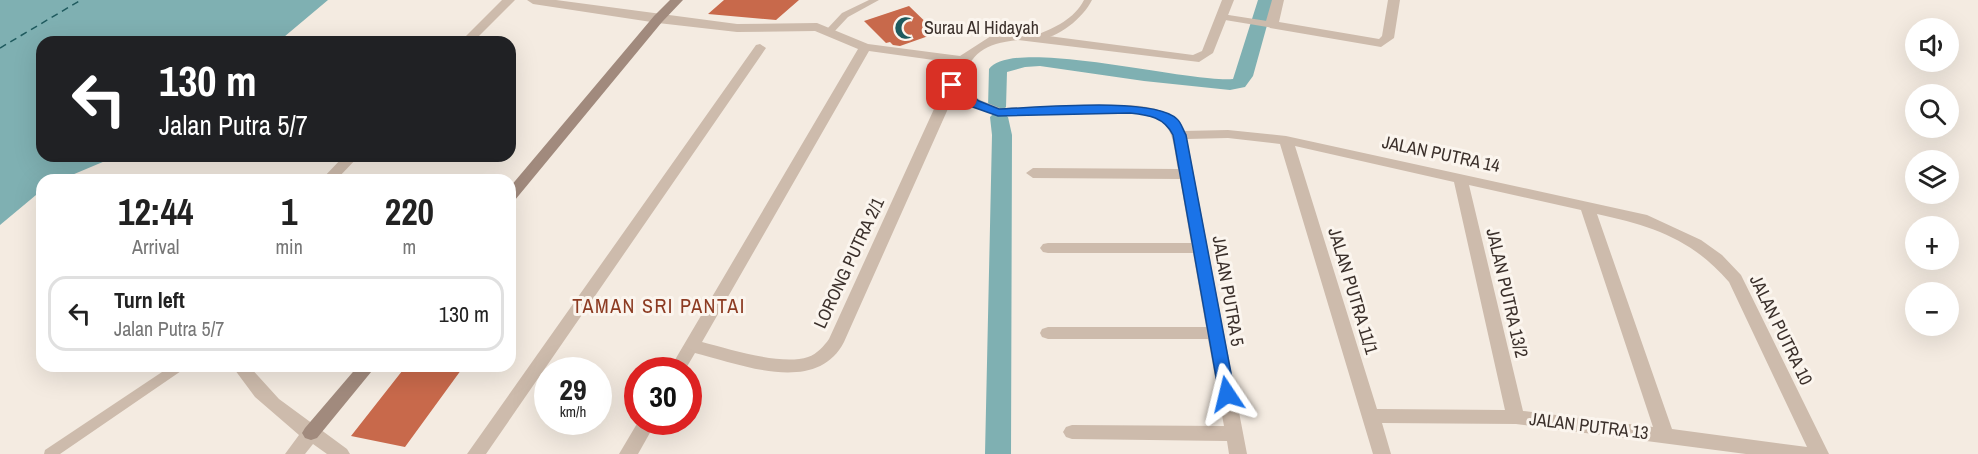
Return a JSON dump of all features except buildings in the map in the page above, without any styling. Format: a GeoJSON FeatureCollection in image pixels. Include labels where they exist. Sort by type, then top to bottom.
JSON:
{"type":"FeatureCollection","features":[{"type":"Feature","properties":{"kind":"main road"},"geometry":{"type":"LineString","coordinates":[[516,190],[658,19],[677,0]]}},
{"type":"Feature","properties":{"kind":"main road"},"geometry":{"type":"LineString","coordinates":[[311,433],[363,372]]}},
{"type":"Feature","properties":{"kind":"street"},"geometry":{"type":"LineString","coordinates":[[472,36],[509,0]]}},
{"type":"Feature","properties":{"kind":"street"},"geometry":{"type":"LineString","coordinates":[[533,0],[658,19],[737,28],[806,26],[830,31],[856,45],[865,47],[963,60],[970,53],[996,39],[1005,37],[1039,37],[1195,59],[1207,53],[1228,0]]}},
{"type":"Feature","properties":{"kind":"street"},"geometry":{"type":"LineString","coordinates":[[1268,24],[1272,21],[1278,0]]}},
{"type":"Feature","properties":{"kind":"street"},"geometry":{"type":"LineString","coordinates":[[1268,24],[1381,44],[1388,38],[1394,0]]}},
{"type":"Feature","properties":{"kind":"street"},"geometry":{"type":"LineString","coordinates":[[685,357],[865,47]]}},
{"type":"Feature","properties":{"kind":"street"},"geometry":{"type":"LineString","coordinates":[[476,454],[760,48]]}},
{"type":"Feature","properties":{"kind":"street","name":"LORONG PUTRA 2/1"},"geometry":{"type":"LineString","coordinates":[[692,346],[779,365],[806,365],[829,351],[963,60]]}},
{"type":"Feature","properties":{"kind":"street"},"geometry":{"type":"LineString","coordinates":[[952,85],[975,103],[998,112],[1130,109],[1150,111],[1172,121],[1179,135]]}},
{"type":"Feature","properties":{"kind":"street","name":"JALAN PUTRA 14"},"geometry":{"type":"LineString","coordinates":[[1179,135],[1228,134],[1286,140],[1647,220],[1689,238]]}},
{"type":"Feature","properties":{"kind":"street","name":"JALAN PUTRA 5"},"geometry":{"type":"LineString","coordinates":[[1179,135],[1238,454]]}},
{"type":"Feature","properties":{"kind":"street","name":"JALAN PUTRA 11/1"},"geometry":{"type":"LineString","coordinates":[[1286,140],[1382,454]]}},
{"type":"Feature","properties":{"kind":"street"},"geometry":{"type":"LineString","coordinates":[[334,174],[346,162]]}},
{"type":"Feature","properties":{"kind":"street"},"geometry":{"type":"LineString","coordinates":[[1033,173],[1187,174]]}},
{"type":"Feature","properties":{"kind":"street","name":"JALAN PUTRA 13/2"},"geometry":{"type":"LineString","coordinates":[[1460,178],[1516,417]]}},
{"type":"Feature","properties":{"kind":"street"},"geometry":{"type":"LineString","coordinates":[[1587,207],[1665,436]]}},
{"type":"Feature","properties":{"kind":"street","name":"JALAN PUTRA 10"},"geometry":{"type":"LineString","coordinates":[[1689,238],[1718,260],[1735,279],[1820,454]]}},
{"type":"Feature","properties":{"kind":"street"},"geometry":{"type":"LineString","coordinates":[[1048,248],[1200,248]]}},
{"type":"Feature","properties":{"kind":"street"},"geometry":{"type":"LineString","coordinates":[[1048,333],[1216,333]]}},
{"type":"Feature","properties":{"kind":"street"},"geometry":{"type":"LineString","coordinates":[[244,372],[252,386],[268,402],[341,454]]}},
{"type":"Feature","properties":{"kind":"street","name":"JALAN PUTRA 13"},"geometry":{"type":"LineString","coordinates":[[1370,416],[1516,417],[1806,454]]}},
{"type":"Feature","properties":{"kind":"street"},"geometry":{"type":"LineString","coordinates":[[1072,432],[1234,434]]}},
{"type":"Feature","properties":{"kind":"street"},"geometry":{"type":"LineString","coordinates":[[294,454],[311,433]]}},
{"type":"Feature","properties":{"kind":"street"},"geometry":{"type":"LineString","coordinates":[[628,454],[639,435]]}},
{"type":"Feature","properties":{"kind":"lane"},"geometry":{"type":"LineString","coordinates":[[830,31],[845,15],[875,0]]}},
{"type":"Feature","properties":{"kind":"lane"},"geometry":{"type":"LineString","coordinates":[[1039,37],[1059,30],[1086,7],[1088,0]]}},
{"type":"Feature","properties":{"kind":"lane"},"geometry":{"type":"LineString","coordinates":[[1222,17],[1268,24]]}},
{"type":"Feature","properties":{"kind":"lane"},"geometry":{"type":"LineString","coordinates":[[50,454],[171,372]]}},
{"type":"Feature","properties":{"kind":"water"},"geometry":{"type":"Polygon","coordinates":[[[0,0],[328,0],[285,36],[36,36],[36,162],[103,162],[74,174],[36,174],[36,195],[0,225],[0,0]]]}},
{"type":"Feature","properties":{"kind":"waterway"},"geometry":{"type":"LineString","coordinates":[[997,107],[998,69],[1025,62],[1056,62],[1187,81],[1230,85],[1239,83],[1244,76],[1266,0]]}},
{"type":"Feature","properties":{"kind":"waterway"},"geometry":{"type":"LineString","coordinates":[[998,454],[1002,135],[999,117]]}},
{"type":"Feature","properties":{"kind":"ferry route"},"geometry":{"type":"LineString","coordinates":[[0,48],[81,0]]}},
{"type":"Feature","properties":{"kind":"place","name":"Surau Al Hidayah"},"geometry":{"type":"Point","coordinates":[906,28]}},
{"type":"Feature","properties":{"kind":"district","name":"TAMAN SRI PANTAI"},"geometry":{"type":"Point","coordinates":[659,306]}},
{"type":"Feature","properties":{"kind":"route"},"geometry":{"type":"LineString","coordinates":[[952,85],[975,103],[998,112],[1130,109],[1150,111],[1172,121],[1179,135],[1227,394]]}}]}
